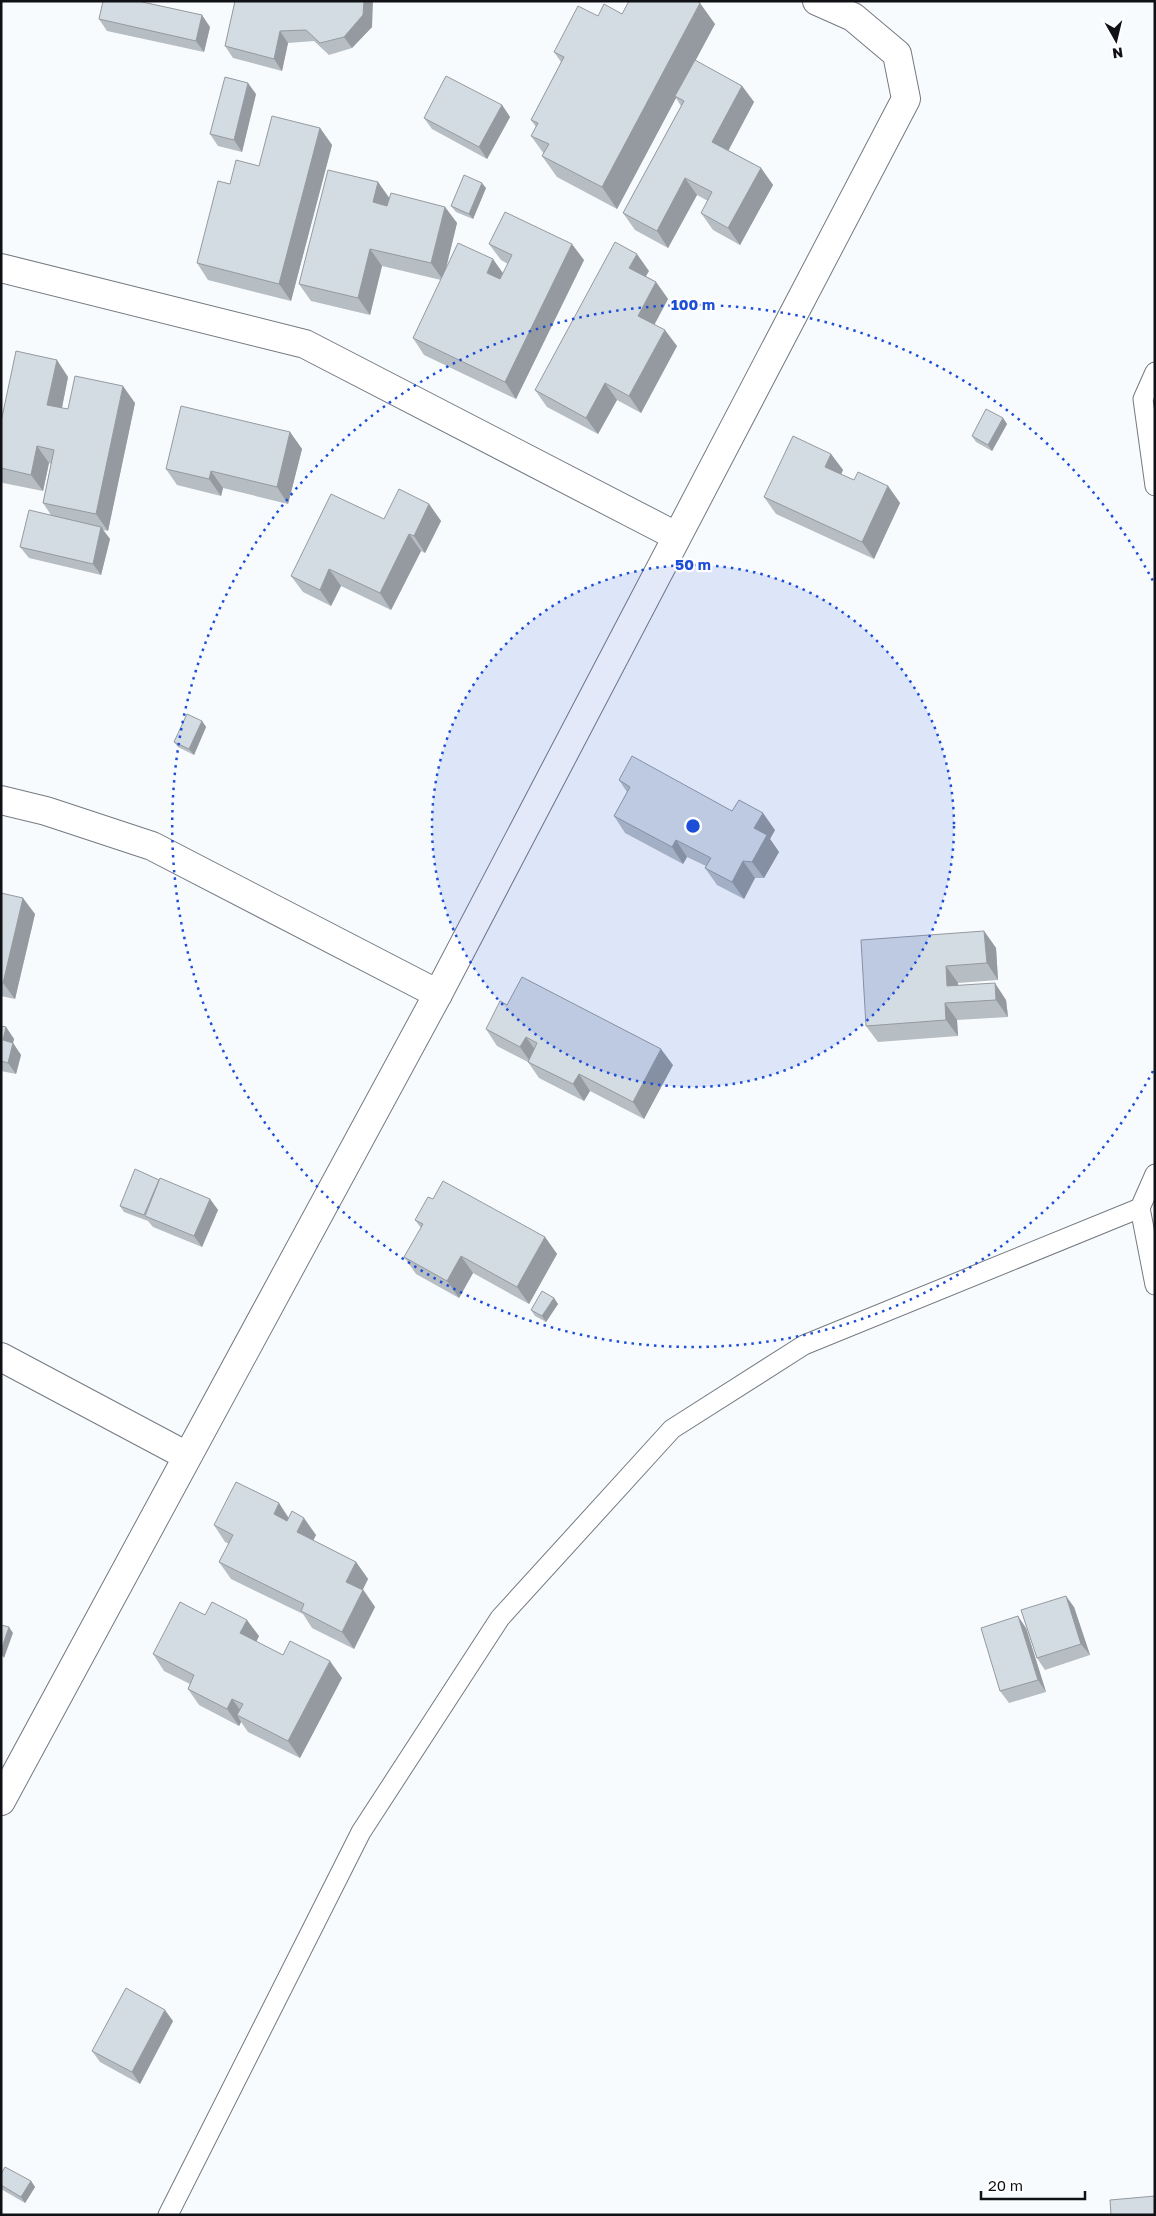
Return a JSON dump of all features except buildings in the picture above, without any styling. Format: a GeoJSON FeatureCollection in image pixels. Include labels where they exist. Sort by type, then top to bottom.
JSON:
{"type":"FeatureCollection","features":[{"type":"Feature","properties":{"kind":"street"},"geometry":{"type":"LineString","coordinates":[[1,1801],[438,994],[906,99],[897,54],[853,18],[817,1]]}},
{"type":"Feature","properties":{"kind":"street"},"geometry":{"type":"LineString","coordinates":[[1,268],[305,344],[676,536]]}},
{"type":"Feature","properties":{"kind":"street"},"geometry":{"type":"LineString","coordinates":[[1,800],[46,811],[152,846],[438,994]]}},
{"type":"Feature","properties":{"kind":"street"},"geometry":{"type":"LineString","coordinates":[[1,1357],[187,1456]]}},
{"type":"Feature","properties":{"kind":"lane"},"geometry":{"type":"LineString","coordinates":[[1155,372],[1144,398],[1155,486]]}},
{"type":"Feature","properties":{"kind":"lane"},"geometry":{"type":"LineString","coordinates":[[1155,1174],[1140,1208],[1155,1285]]}},
{"type":"Feature","properties":{"kind":"lane"},"geometry":{"type":"LineString","coordinates":[[168,2215],[361,1832],[500,1618],[672,1428],[804,1345],[1140,1208]]}}]}
